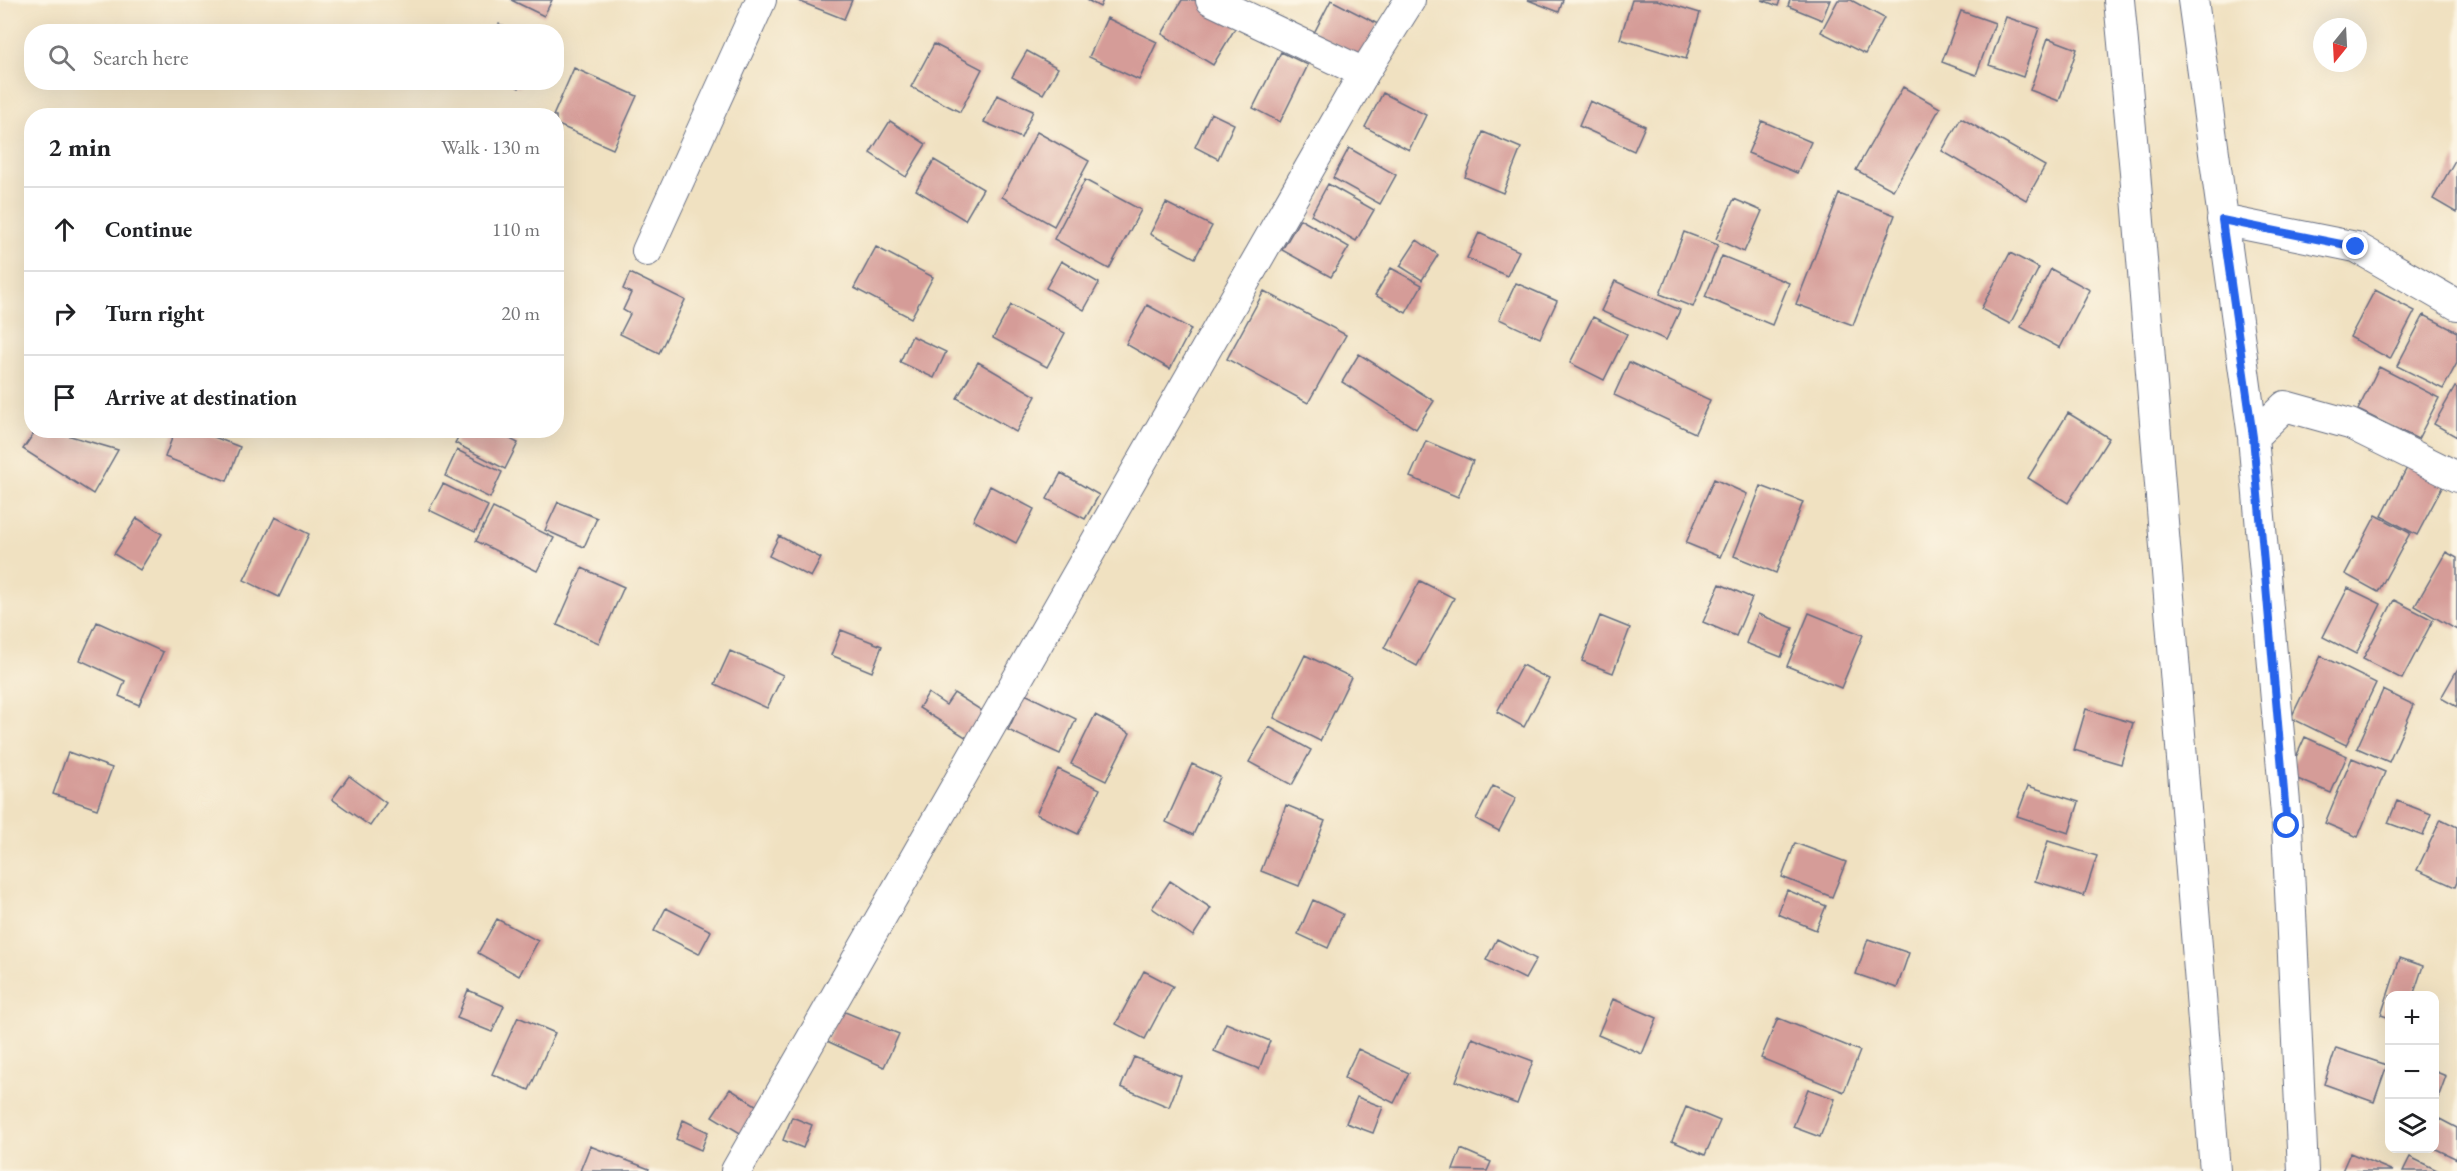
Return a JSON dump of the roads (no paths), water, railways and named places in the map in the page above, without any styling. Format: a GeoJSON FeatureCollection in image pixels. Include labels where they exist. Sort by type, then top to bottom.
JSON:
{"type":"FeatureCollection","features":[{"type":"Feature","properties":{"kind":"street"},"geometry":{"type":"LineString","coordinates":[[647,252],[761,0]]}},
{"type":"Feature","properties":{"kind":"street"},"geometry":{"type":"LineString","coordinates":[[1211,0],[1364,73]]}},
{"type":"Feature","properties":{"kind":"street"},"geometry":{"type":"LineString","coordinates":[[736,1171],[1364,73],[1410,0]]}},
{"type":"Feature","properties":{"kind":"street"},"geometry":{"type":"LineString","coordinates":[[2119,0],[2136,184],[2215,1171]]}},
{"type":"Feature","properties":{"kind":"street"},"geometry":{"type":"LineString","coordinates":[[2193,0],[2253,437],[2287,826],[2303,1171]]}},
{"type":"Feature","properties":{"kind":"street"},"geometry":{"type":"LineString","coordinates":[[2222,220],[2356,247],[2457,305]]}},
{"type":"Feature","properties":{"kind":"street"},"geometry":{"type":"LineString","coordinates":[[2253,437],[2285,406],[2350,424],[2457,477]]}}]}
